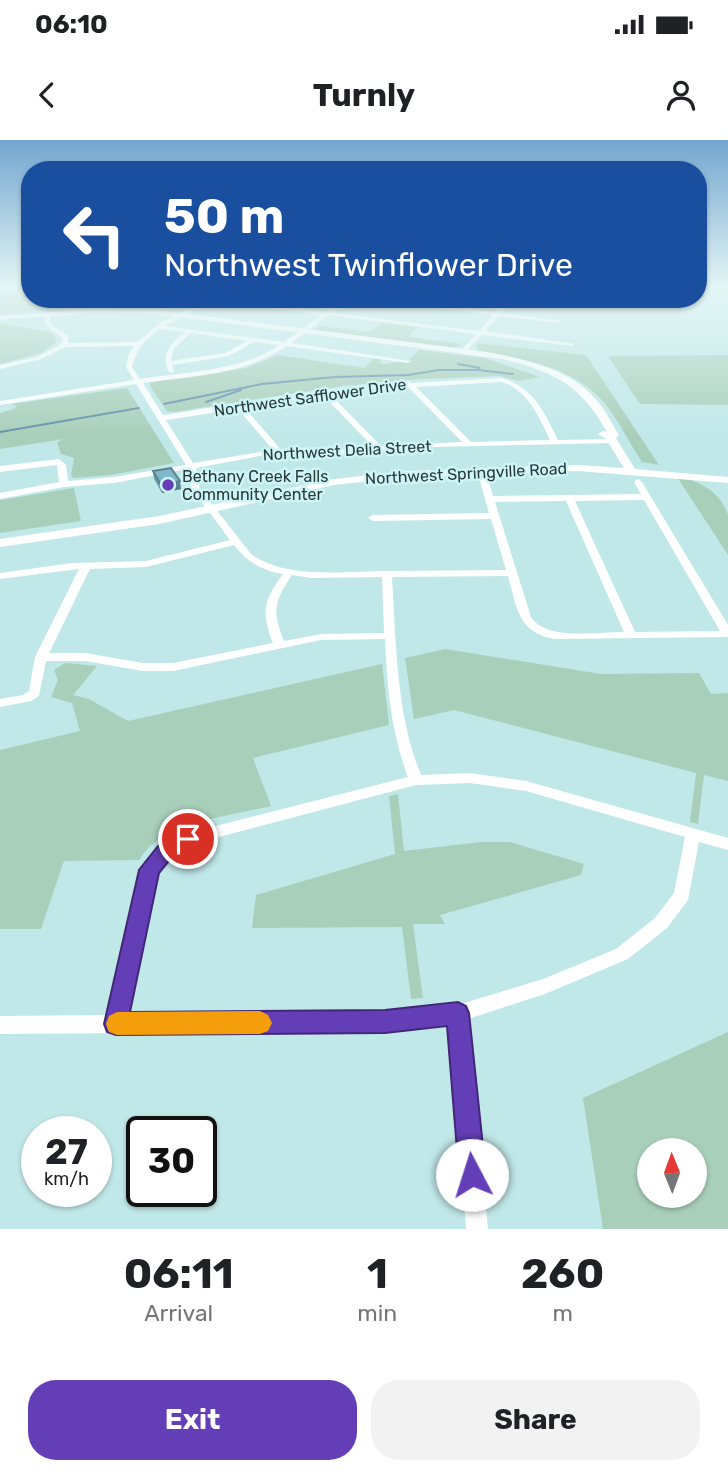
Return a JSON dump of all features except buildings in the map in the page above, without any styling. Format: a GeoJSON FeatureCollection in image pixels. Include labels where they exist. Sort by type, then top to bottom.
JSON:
{"type":"FeatureCollection","features":[{"type":"Feature","properties":{"kind":"street"},"geometry":{"type":"LineString","coordinates":[[64,345],[65,337]]}},
{"type":"Feature","properties":{"kind":"street"},"geometry":{"type":"LineString","coordinates":[[147,337],[132,353],[129,367],[191,466],[196,489],[236,542],[255,562],[289,573],[511,573]]}},
{"type":"Feature","properties":{"kind":"street"},"geometry":{"type":"LineString","coordinates":[[175,377],[168,364],[170,349],[184,337]]}},
{"type":"Feature","properties":{"kind":"street"},"geometry":{"type":"LineString","coordinates":[[228,337],[408,361]]}},
{"type":"Feature","properties":{"kind":"street"},"geometry":{"type":"LineString","coordinates":[[0,403],[245,365],[263,358],[295,337]]}},
{"type":"Feature","properties":{"kind":"street"},"geometry":{"type":"LineString","coordinates":[[347,337],[463,352],[527,367],[557,380],[583,401],[630,470]]}},
{"type":"Feature","properties":{"kind":"street"},"geometry":{"type":"LineString","coordinates":[[463,352],[477,337]]}},
{"type":"Feature","properties":{"kind":"street"},"geometry":{"type":"LineString","coordinates":[[518,337],[572,344]]}},
{"type":"Feature","properties":{"kind":"street"},"geometry":{"type":"LineString","coordinates":[[168,364],[227,355],[253,340]]}},
{"type":"Feature","properties":{"kind":"street"},"geometry":{"type":"LineString","coordinates":[[0,367],[39,358],[64,345],[138,344]]}},
{"type":"Feature","properties":{"kind":"street","name":"Northwest Safflower Drive"},"geometry":{"type":"LineString","coordinates":[[161,418],[324,392],[408,383],[508,381],[537,405],[555,442]]}},
{"type":"Feature","properties":{"kind":"street"},"geometry":{"type":"LineString","coordinates":[[408,383],[468,444]]}},
{"type":"Feature","properties":{"kind":"street"},"geometry":{"type":"LineString","coordinates":[[324,392],[379,449]]}},
{"type":"Feature","properties":{"kind":"street"},"geometry":{"type":"LineString","coordinates":[[240,406],[279,452]]}},
{"type":"Feature","properties":{"kind":"street","name":"Northwest Delia Street"},"geometry":{"type":"LineString","coordinates":[[0,496],[279,452],[327,453],[611,439]]}},
{"type":"Feature","properties":{"kind":"street"},"geometry":{"type":"LineString","coordinates":[[0,469],[59,462],[62,465],[64,484]]}},
{"type":"Feature","properties":{"kind":"street","name":"Northwest Springville Road"},"geometry":{"type":"LineString","coordinates":[[0,543],[141,524],[344,480],[481,470],[559,468],[630,470],[728,480]]}},
{"type":"Feature","properties":{"kind":"street"},"geometry":{"type":"LineString","coordinates":[[481,470],[528,624],[539,632],[559,636],[728,634]]}},
{"type":"Feature","properties":{"kind":"street"},"geometry":{"type":"LineString","coordinates":[[638,482],[728,634]]}},
{"type":"Feature","properties":{"kind":"street"},"geometry":{"type":"LineString","coordinates":[[489,499],[646,497]]}},
{"type":"Feature","properties":{"kind":"street"},"geometry":{"type":"LineString","coordinates":[[569,498],[631,635]]}},
{"type":"Feature","properties":{"kind":"street"},"geometry":{"type":"LineString","coordinates":[[373,518],[495,516]]}},
{"type":"Feature","properties":{"kind":"street"},"geometry":{"type":"LineString","coordinates":[[0,576],[86,566],[146,564],[236,542]]}},
{"type":"Feature","properties":{"kind":"street"},"geometry":{"type":"LineString","coordinates":[[0,703],[32,696],[36,690],[41,657],[86,566]]}},
{"type":"Feature","properties":{"kind":"street"},"geometry":{"type":"LineString","coordinates":[[280,645],[270,621],[269,608],[276,590],[289,573]]}},
{"type":"Feature","properties":{"kind":"street"},"geometry":{"type":"LineString","coordinates":[[387,574],[390,636],[403,743],[408,765],[416,780]]}},
{"type":"Feature","properties":{"kind":"street"},"geometry":{"type":"LineString","coordinates":[[41,657],[85,657],[143,667],[173,667],[331,636],[390,636]]}},
{"type":"Feature","properties":{"kind":"street"},"geometry":{"type":"LineString","coordinates":[[116,1024],[149,870],[165,851],[188,839],[416,780],[470,778],[516,784],[728,844]]}},
{"type":"Feature","properties":{"kind":"street"},"geometry":{"type":"LineString","coordinates":[[0,1025],[385,1022],[458,1013],[545,986],[622,954],[661,923],[682,895],[693,834]]}},
{"type":"Feature","properties":{"kind":"street"},"geometry":{"type":"LineString","coordinates":[[458,1013],[477,1229]]}},
{"type":"Feature","properties":{"kind":"green space"},"geometry":{"type":"Polygon","coordinates":[[[0,337],[55,337],[56,342],[41,353],[0,364],[0,337]]]}},
{"type":"Feature","properties":{"kind":"green space"},"geometry":{"type":"Polygon","coordinates":[[[368,337],[408,337],[462,344],[453,348],[368,337]]]}},
{"type":"Feature","properties":{"kind":"green space"},"geometry":{"type":"Polygon","coordinates":[[[478,343],[586,355],[659,465],[642,462],[612,413],[587,387],[558,370],[476,351],[478,343]]]}},
{"type":"Feature","properties":{"kind":"green space"},"geometry":{"type":"Polygon","coordinates":[[[419,350],[485,358],[540,377],[519,381],[499,376],[406,380],[343,386],[173,412],[167,411],[150,386],[151,382],[246,368],[278,355],[364,368],[375,358],[381,360],[380,364],[407,362],[419,350]]]}},
{"type":"Feature","properties":{"kind":"green space"},"geometry":{"type":"Polygon","coordinates":[[[728,355],[728,405],[640,404],[608,356],[728,355]]]}},
{"type":"Feature","properties":{"kind":"green space"},"geometry":{"type":"Polygon","coordinates":[[[127,388],[174,463],[111,475],[74,478],[71,476],[74,458],[61,454],[57,442],[64,439],[0,449],[0,413],[16,408],[11,404],[127,388]]]}},
{"type":"Feature","properties":{"kind":"green space"},"geometry":{"type":"Polygon","coordinates":[[[677,477],[708,488],[725,507],[728,515],[728,555],[677,477]]]}},
{"type":"Feature","properties":{"kind":"green space"},"geometry":{"type":"Polygon","coordinates":[[[74,488],[81,521],[0,533],[0,500],[74,488]]]}},
{"type":"Feature","properties":{"kind":"green space"},"geometry":{"type":"Polygon","coordinates":[[[445,649],[601,674],[699,673],[711,694],[728,693],[728,781],[704,775],[698,824],[690,822],[696,773],[454,710],[414,719],[405,658],[445,649]]]}},
{"type":"Feature","properties":{"kind":"green space"},"geometry":{"type":"Polygon","coordinates":[[[65,663],[97,666],[73,695],[89,699],[128,721],[382,664],[389,725],[253,758],[271,806],[179,829],[149,848],[140,860],[64,861],[41,929],[0,929],[0,750],[80,731],[72,703],[51,697],[58,680],[54,670],[65,663]]]}},
{"type":"Feature","properties":{"kind":"green space"},"geometry":{"type":"Polygon","coordinates":[[[398,794],[404,851],[481,842],[510,842],[584,864],[581,875],[440,915],[445,924],[413,924],[423,998],[411,999],[402,927],[252,928],[256,895],[395,854],[389,796],[398,794]]]}},
{"type":"Feature","properties":{"kind":"green space"},"geometry":{"type":"Polygon","coordinates":[[[728,1032],[728,1229],[603,1229],[583,1098],[728,1032]]]}},
{"type":"Feature","properties":{"kind":"waterway"},"geometry":{"type":"LineString","coordinates":[[458,364],[480,368],[478,369]]}},
{"type":"Feature","properties":{"kind":"waterway"},"geometry":{"type":"LineString","coordinates":[[164,404],[262,384],[335,377],[408,375],[439,370],[479,370],[513,374]]}},
{"type":"Feature","properties":{"kind":"waterway"},"geometry":{"type":"LineString","coordinates":[[206,402],[241,390]]}},
{"type":"Feature","properties":{"kind":"waterway"},"geometry":{"type":"LineString","coordinates":[[0,432],[139,408]]}},
{"type":"Feature","properties":{"kind":"slow traffic"},"geometry":{"type":"LineString","coordinates":[[117,1024],[260,1023]]}},
{"type":"Feature","properties":{"kind":"place","name":"Bethany Creek Falls Community Center"},"geometry":{"type":"Point","coordinates":[168,485]}},
{"type":"Feature","properties":{"kind":"route"},"geometry":{"type":"LineString","coordinates":[[188,839],[165,851],[149,870],[116,1024],[385,1022],[458,1013],[472,1175]]}}]}
